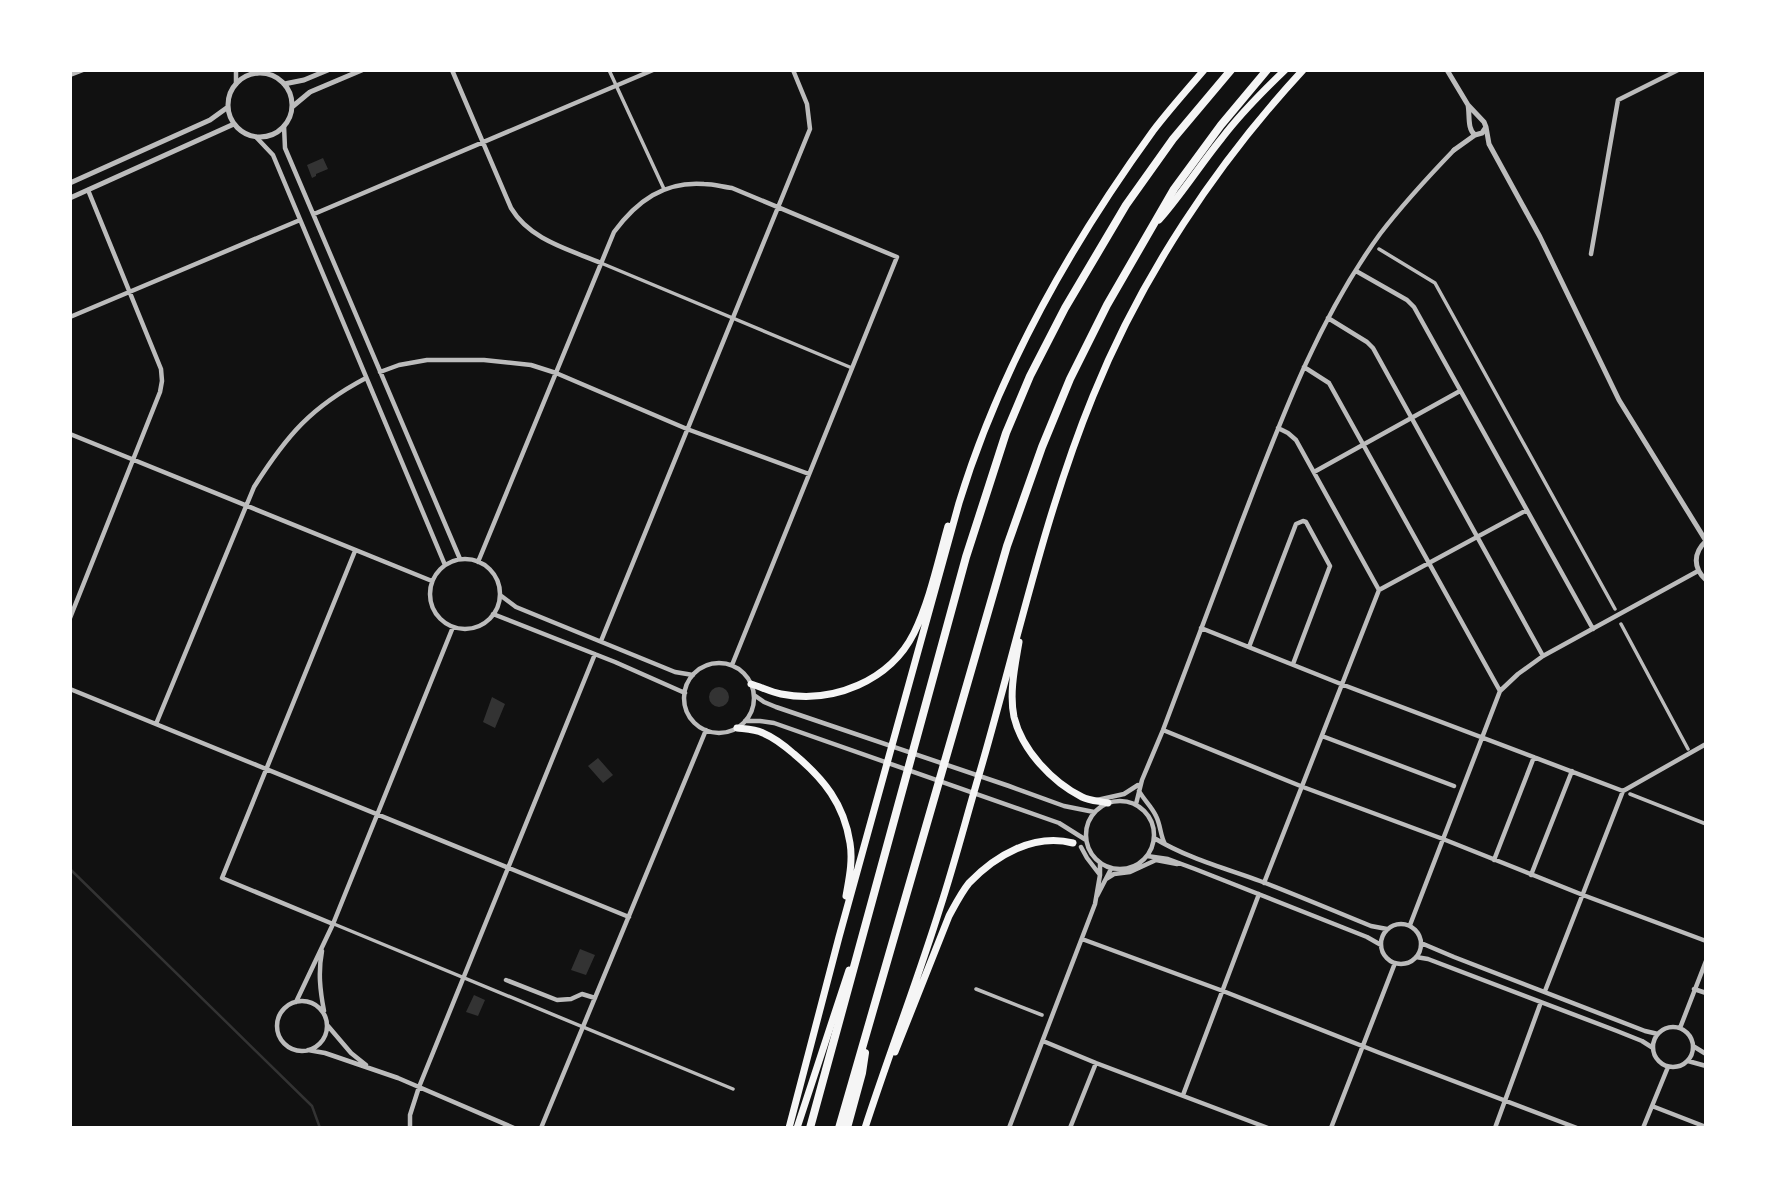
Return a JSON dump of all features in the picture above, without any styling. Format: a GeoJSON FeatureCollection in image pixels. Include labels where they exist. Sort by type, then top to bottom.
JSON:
{"type":"FeatureCollection","features":[{"type":"Feature","properties":{"kind":"highway"},"geometry":{"type":"LineString","coordinates":[[789,1128],[959,503],[979,446],[1045,301],[1090,223],[1155,129],[1204,70]]}},
{"type":"Feature","properties":{"kind":"highway"},"geometry":{"type":"LineString","coordinates":[[810,1128],[966,557],[1006,433],[1030,376],[1065,308],[1126,205],[1173,139],[1231,70]]}},
{"type":"Feature","properties":{"kind":"highway"},"geometry":{"type":"LineString","coordinates":[[838,1128],[1007,546],[1042,447],[1070,379],[1101,317],[1174,189],[1221,125],[1267,70]]}},
{"type":"Feature","properties":{"kind":"highway"},"geometry":{"type":"LineString","coordinates":[[1149,232],[1181,195],[1239,117],[1286,70]]}},
{"type":"Feature","properties":{"kind":"highway"},"geometry":{"type":"LineString","coordinates":[[865,1128],[941,907],[1055,501],[1093,396],[1110,356],[1153,273],[1221,169],[1270,105],[1303,70]]}},
{"type":"Feature","properties":{"kind":"highway"},"geometry":{"type":"LineString","coordinates":[[751,684],[780,694],[824,696],[854,688],[876,677],[897,659],[913,635],[923,612],[950,521],[959,503]]}},
{"type":"Feature","properties":{"kind":"highway"},"geometry":{"type":"LineString","coordinates":[[1031,583],[1014,679],[1014,717],[1033,755],[1063,786],[1084,798],[1108,803]]}},
{"type":"Feature","properties":{"kind":"highway"},"geometry":{"type":"LineString","coordinates":[[737,728],[764,733],[782,744],[811,768],[826,784],[837,802],[851,844],[851,864],[839,937]]}},
{"type":"Feature","properties":{"kind":"highway"},"geometry":{"type":"LineString","coordinates":[[876,1094],[958,898],[987,867],[1028,843],[1049,840],[1073,843]]}},
{"type":"Feature","properties":{"kind":"highway"},"geometry":{"type":"LineString","coordinates":[[797,1128],[865,923]]}},
{"type":"Feature","properties":{"kind":"highway"},"geometry":{"type":"LineString","coordinates":[[847,1128],[862,1073],[868,1030]]}},
{"type":"Feature","properties":{"kind":"street"},"geometry":{"type":"LineString","coordinates":[[70,75],[83,70]]}},
{"type":"Feature","properties":{"kind":"street"},"geometry":{"type":"LineString","coordinates":[[236,70],[236,84]]}},
{"type":"Feature","properties":{"kind":"street"},"geometry":{"type":"LineString","coordinates":[[284,84],[304,80],[328,70]]}},
{"type":"Feature","properties":{"kind":"street"},"geometry":{"type":"LineString","coordinates":[[292,107],[310,92],[362,70]]}},
{"type":"Feature","properties":{"kind":"street"},"geometry":{"type":"LineString","coordinates":[[452,70],[511,208],[529,230],[544,239],[852,368]]}},
{"type":"Feature","properties":{"kind":"street"},"geometry":{"type":"LineString","coordinates":[[609,70],[664,190]]}},
{"type":"Feature","properties":{"kind":"street"},"geometry":{"type":"LineString","coordinates":[[314,214],[653,70]]}},
{"type":"Feature","properties":{"kind":"street"},"geometry":{"type":"LineString","coordinates":[[601,641],[810,129],[807,104],[793,70]]}},
{"type":"Feature","properties":{"kind":"street"},"geometry":{"type":"LineString","coordinates":[[1447,70],[1468,105],[1484,122],[1489,144],[1540,237],[1619,400],[1706,541],[1696,558],[1698,571],[1706,580]]}},
{"type":"Feature","properties":{"kind":"street"},"geometry":{"type":"LineString","coordinates":[[1591,254],[1618,100],[1678,70]]}},
{"type":"Feature","properties":{"kind":"street"},"geometry":{"type":"LineString","coordinates":[[256,72],[274,76],[284,84],[292,99],[290,118],[276,133],[265,137],[248,135],[239,130],[229,115],[228,99],[236,84],[256,72]]}},
{"type":"Feature","properties":{"kind":"street"},"geometry":{"type":"LineString","coordinates":[[1468,105],[1474,133],[1489,144]]}},
{"type":"Feature","properties":{"kind":"street"},"geometry":{"type":"LineString","coordinates":[[70,183],[210,120],[228,107]]}},
{"type":"Feature","properties":{"kind":"street"},"geometry":{"type":"LineString","coordinates":[[1470,122],[1480,118]]}},
{"type":"Feature","properties":{"kind":"street"},"geometry":{"type":"LineString","coordinates":[[70,198],[234,124]]}},
{"type":"Feature","properties":{"kind":"street"},"geometry":{"type":"LineString","coordinates":[[284,126],[285,148],[460,559]]}},
{"type":"Feature","properties":{"kind":"street"},"geometry":{"type":"LineString","coordinates":[[1136,804],[1142,780],[1278,428],[1328,318],[1380,235],[1416,190],[1454,150],[1474,133],[1484,132],[1486,127]]}},
{"type":"Feature","properties":{"kind":"street"},"geometry":{"type":"LineString","coordinates":[[256,137],[273,155],[445,565]]}},
{"type":"Feature","properties":{"kind":"street"},"geometry":{"type":"LineString","coordinates":[[478,562],[614,232],[640,202],[664,190],[682,184],[732,188],[897,257],[732,665]]}},
{"type":"Feature","properties":{"kind":"street"},"geometry":{"type":"LineString","coordinates":[[70,618],[160,392],[162,381],[161,369],[88,190]]}},
{"type":"Feature","properties":{"kind":"street"},"geometry":{"type":"LineString","coordinates":[[70,317],[300,220]]}},
{"type":"Feature","properties":{"kind":"street"},"geometry":{"type":"LineString","coordinates":[[1380,249],[1435,282],[1615,609]]}},
{"type":"Feature","properties":{"kind":"street"},"geometry":{"type":"LineString","coordinates":[[1356,271],[1407,300],[1414,307],[1593,629]]}},
{"type":"Feature","properties":{"kind":"street"},"geometry":{"type":"LineString","coordinates":[[1328,318],[1373,348],[1544,656]]}},
{"type":"Feature","properties":{"kind":"street"},"geometry":{"type":"LineString","coordinates":[[380,372],[427,360],[484,360],[531,365],[687,429],[809,474]]}},
{"type":"Feature","properties":{"kind":"street"},"geometry":{"type":"LineString","coordinates":[[1304,368],[1329,383],[1500,691]]}},
{"type":"Feature","properties":{"kind":"street"},"geometry":{"type":"LineString","coordinates":[[156,724],[254,487],[296,427],[324,403],[366,378]]}},
{"type":"Feature","properties":{"kind":"street"},"geometry":{"type":"LineString","coordinates":[[1314,471],[1460,391]]}},
{"type":"Feature","properties":{"kind":"street"},"geometry":{"type":"LineString","coordinates":[[1278,428],[1296,440],[1379,590]]}},
{"type":"Feature","properties":{"kind":"street"},"geometry":{"type":"LineString","coordinates":[[70,434],[432,581]]}},
{"type":"Feature","properties":{"kind":"street"},"geometry":{"type":"LineString","coordinates":[[1264,883],[1379,590],[1527,510]]}},
{"type":"Feature","properties":{"kind":"street"},"geometry":{"type":"LineString","coordinates":[[1249,646],[1296,524],[1306,522],[1330,566],[1293,664]]}},
{"type":"Feature","properties":{"kind":"street"},"geometry":{"type":"LineString","coordinates":[[355,551],[222,878],[733,1089]]}},
{"type":"Feature","properties":{"kind":"street"},"geometry":{"type":"LineString","coordinates":[[460,559],[478,562],[495,577],[500,595],[498,605],[493,614],[480,625],[469,628],[453,626],[436,613],[431,602],[432,581],[445,565],[460,559]]}},
{"type":"Feature","properties":{"kind":"street"},"geometry":{"type":"LineString","coordinates":[[1409,925],[1500,691],[1544,656],[1698,571]]}},
{"type":"Feature","properties":{"kind":"street"},"geometry":{"type":"LineString","coordinates":[[500,595],[516,607],[668,669],[693,675]]}},
{"type":"Feature","properties":{"kind":"street"},"geometry":{"type":"LineString","coordinates":[[493,614],[685,693]]}},
{"type":"Feature","properties":{"kind":"street"},"geometry":{"type":"LineString","coordinates":[[1621,624],[1688,748]]}},
{"type":"Feature","properties":{"kind":"street"},"geometry":{"type":"LineString","coordinates":[[296,1002],[333,924],[453,626]]}},
{"type":"Feature","properties":{"kind":"street"},"geometry":{"type":"LineString","coordinates":[[1201,628],[1623,791]]}},
{"type":"Feature","properties":{"kind":"street"},"geometry":{"type":"LineString","coordinates":[[410,1128],[410,1115],[419,1087],[595,654]]}},
{"type":"Feature","properties":{"kind":"street"},"geometry":{"type":"LineString","coordinates":[[710,664],[732,665],[744,673],[751,684],[753,706],[745,721],[737,728],[719,733],[706,730],[696,724],[689,715],[685,704],[687,683],[701,668],[710,664]]}},
{"type":"Feature","properties":{"kind":"street"},"geometry":{"type":"LineString","coordinates":[[70,689],[629,918]]}},
{"type":"Feature","properties":{"kind":"street"},"geometry":{"type":"LineString","coordinates":[[754,695],[776,708],[1064,806],[1094,812]]}},
{"type":"Feature","properties":{"kind":"street"},"geometry":{"type":"LineString","coordinates":[[745,721],[774,723],[1006,803],[1059,823],[1086,840]]}},
{"type":"Feature","properties":{"kind":"street"},"geometry":{"type":"LineString","coordinates":[[541,1128],[706,730]]}},
{"type":"Feature","properties":{"kind":"street"},"geometry":{"type":"LineString","coordinates":[[1163,730],[1303,788],[1706,941]]}},
{"type":"Feature","properties":{"kind":"street"},"geometry":{"type":"LineString","coordinates":[[1322,736],[1454,786]]}},
{"type":"Feature","properties":{"kind":"street"},"geometry":{"type":"LineString","coordinates":[[1545,991],[1623,791],[1706,744]]}},
{"type":"Feature","properties":{"kind":"street"},"geometry":{"type":"LineString","coordinates":[[1494,860],[1534,757]]}},
{"type":"Feature","properties":{"kind":"street"},"geometry":{"type":"LineString","coordinates":[[1531,875],[1572,771]]}},
{"type":"Feature","properties":{"kind":"street"},"geometry":{"type":"LineString","coordinates":[[1095,800],[1139,788]]}},
{"type":"Feature","properties":{"kind":"street"},"geometry":{"type":"LineString","coordinates":[[1126,801],[1139,788]]}},
{"type":"Feature","properties":{"kind":"street"},"geometry":{"type":"LineString","coordinates":[[1139,788],[1155,813],[1166,845]]}},
{"type":"Feature","properties":{"kind":"street"},"geometry":{"type":"LineString","coordinates":[[1630,794],[1706,824]]}},
{"type":"Feature","properties":{"kind":"street"},"geometry":{"type":"LineString","coordinates":[[1126,801],[1136,804],[1149,817],[1153,827],[1152,847],[1147,856],[1134,867],[1111,869],[1100,864],[1089,850],[1086,830],[1089,820],[1094,812],[1108,803],[1126,801]]}},
{"type":"Feature","properties":{"kind":"street"},"geometry":{"type":"LineString","coordinates":[[1154,838],[1193,857],[1371,926],[1387,929]]}},
{"type":"Feature","properties":{"kind":"street"},"geometry":{"type":"LineString","coordinates":[[1073,843],[1089,850]]}},
{"type":"Feature","properties":{"kind":"street"},"geometry":{"type":"LineString","coordinates":[[1081,847],[1100,875]]}},
{"type":"Feature","properties":{"kind":"street"},"geometry":{"type":"LineString","coordinates":[[1147,856],[1179,863],[1367,937],[1381,945]]}},
{"type":"Feature","properties":{"kind":"street"},"geometry":{"type":"LineString","coordinates":[[1106,879],[1156,860],[1175,865],[1179,863]]}},
{"type":"Feature","properties":{"kind":"street"},"geometry":{"type":"LineString","coordinates":[[1097,897],[1100,864]]}},
{"type":"Feature","properties":{"kind":"street"},"geometry":{"type":"LineString","coordinates":[[1009,1128],[1097,897],[1111,869]]}},
{"type":"Feature","properties":{"kind":"street"},"geometry":{"type":"LineString","coordinates":[[1183,1095],[1259,894]]}},
{"type":"Feature","properties":{"kind":"street"},"geometry":{"type":"LineString","coordinates":[[1396,924],[1409,925],[1416,929],[1420,936],[1420,951],[1410,962],[1395,963],[1384,954],[1382,937],[1387,929],[1396,924]]}},
{"type":"Feature","properties":{"kind":"street"},"geometry":{"type":"LineString","coordinates":[[1082,939],[1577,1128]]}},
{"type":"Feature","properties":{"kind":"street"},"geometry":{"type":"LineString","coordinates":[[325,940],[319,966],[319,986],[327,1025],[326,1034],[316,1047],[308,1050],[300,1051],[281,1040],[278,1032],[279,1017],[289,1005],[309,1002],[316,1005],[325,1016]]}},
{"type":"Feature","properties":{"kind":"street"},"geometry":{"type":"LineString","coordinates":[[1422,943],[1658,1034]]}},
{"type":"Feature","properties":{"kind":"street"},"geometry":{"type":"LineString","coordinates":[[1416,957],[1428,959],[1617,1031],[1653,1048]]}},
{"type":"Feature","properties":{"kind":"street"},"geometry":{"type":"LineString","coordinates":[[1680,1028],[1706,961]]}},
{"type":"Feature","properties":{"kind":"street"},"geometry":{"type":"LineString","coordinates":[[1331,1128],[1395,963]]}},
{"type":"Feature","properties":{"kind":"street"},"geometry":{"type":"LineString","coordinates":[[506,981],[557,1000],[571,999],[582,994],[595,998]]}},
{"type":"Feature","properties":{"kind":"street"},"geometry":{"type":"LineString","coordinates":[[976,989],[1042,1015]]}},
{"type":"Feature","properties":{"kind":"street"},"geometry":{"type":"LineString","coordinates":[[1694,989],[1706,993]]}},
{"type":"Feature","properties":{"kind":"street"},"geometry":{"type":"LineString","coordinates":[[1494,1128],[1541,1002]]}},
{"type":"Feature","properties":{"kind":"street"},"geometry":{"type":"LineString","coordinates":[[327,1025],[351,1053],[369,1068]]}},
{"type":"Feature","properties":{"kind":"street"},"geometry":{"type":"LineString","coordinates":[[1668,1028],[1680,1028],[1689,1035],[1693,1051],[1688,1061],[1679,1066],[1668,1067],[1657,1060],[1653,1048],[1655,1038],[1668,1028]]}},
{"type":"Feature","properties":{"kind":"street"},"geometry":{"type":"LineString","coordinates":[[1043,1041],[1268,1128]]}},
{"type":"Feature","properties":{"kind":"street"},"geometry":{"type":"LineString","coordinates":[[1693,1046],[1706,1054]]}},
{"type":"Feature","properties":{"kind":"street"},"geometry":{"type":"LineString","coordinates":[[308,1050],[369,1068],[514,1128]]}},
{"type":"Feature","properties":{"kind":"street"},"geometry":{"type":"LineString","coordinates":[[1688,1061],[1706,1066]]}},
{"type":"Feature","properties":{"kind":"street"},"geometry":{"type":"LineString","coordinates":[[1070,1128],[1096,1063]]}},
{"type":"Feature","properties":{"kind":"street"},"geometry":{"type":"LineString","coordinates":[[1643,1128],[1668,1067]]}},
{"type":"Feature","properties":{"kind":"street"},"geometry":{"type":"LineString","coordinates":[[1652,1106],[1706,1127]]}},
{"type":"Feature","properties":{"kind":"shaded area"},"geometry":{"type":"Polygon","coordinates":[[[323,158],[328,169],[312,178],[307,165],[323,158]]]}},
{"type":"Feature","properties":{"kind":"shaded area"},"geometry":{"type":"Polygon","coordinates":[[[719,687],[726,690],[729,697],[726,704],[719,707],[712,704],[709,697],[712,690],[719,687]]]}},
{"type":"Feature","properties":{"kind":"shaded area"},"geometry":{"type":"Polygon","coordinates":[[[492,697],[505,704],[495,728],[483,722],[492,697]]]}},
{"type":"Feature","properties":{"kind":"shaded area"},"geometry":{"type":"Polygon","coordinates":[[[598,758],[613,775],[603,783],[588,766],[598,758]]]}},
{"type":"Feature","properties":{"kind":"shaded area"},"geometry":{"type":"Polygon","coordinates":[[[580,949],[595,955],[586,975],[571,970],[580,949]]]}},
{"type":"Feature","properties":{"kind":"shaded area"},"geometry":{"type":"Polygon","coordinates":[[[474,995],[485,1000],[478,1016],[466,1012],[474,995]]]}},
{"type":"Feature","properties":{"kind":"waterway"},"geometry":{"type":"LineString","coordinates":[[70,869],[312,1106],[320,1128]]}}]}
